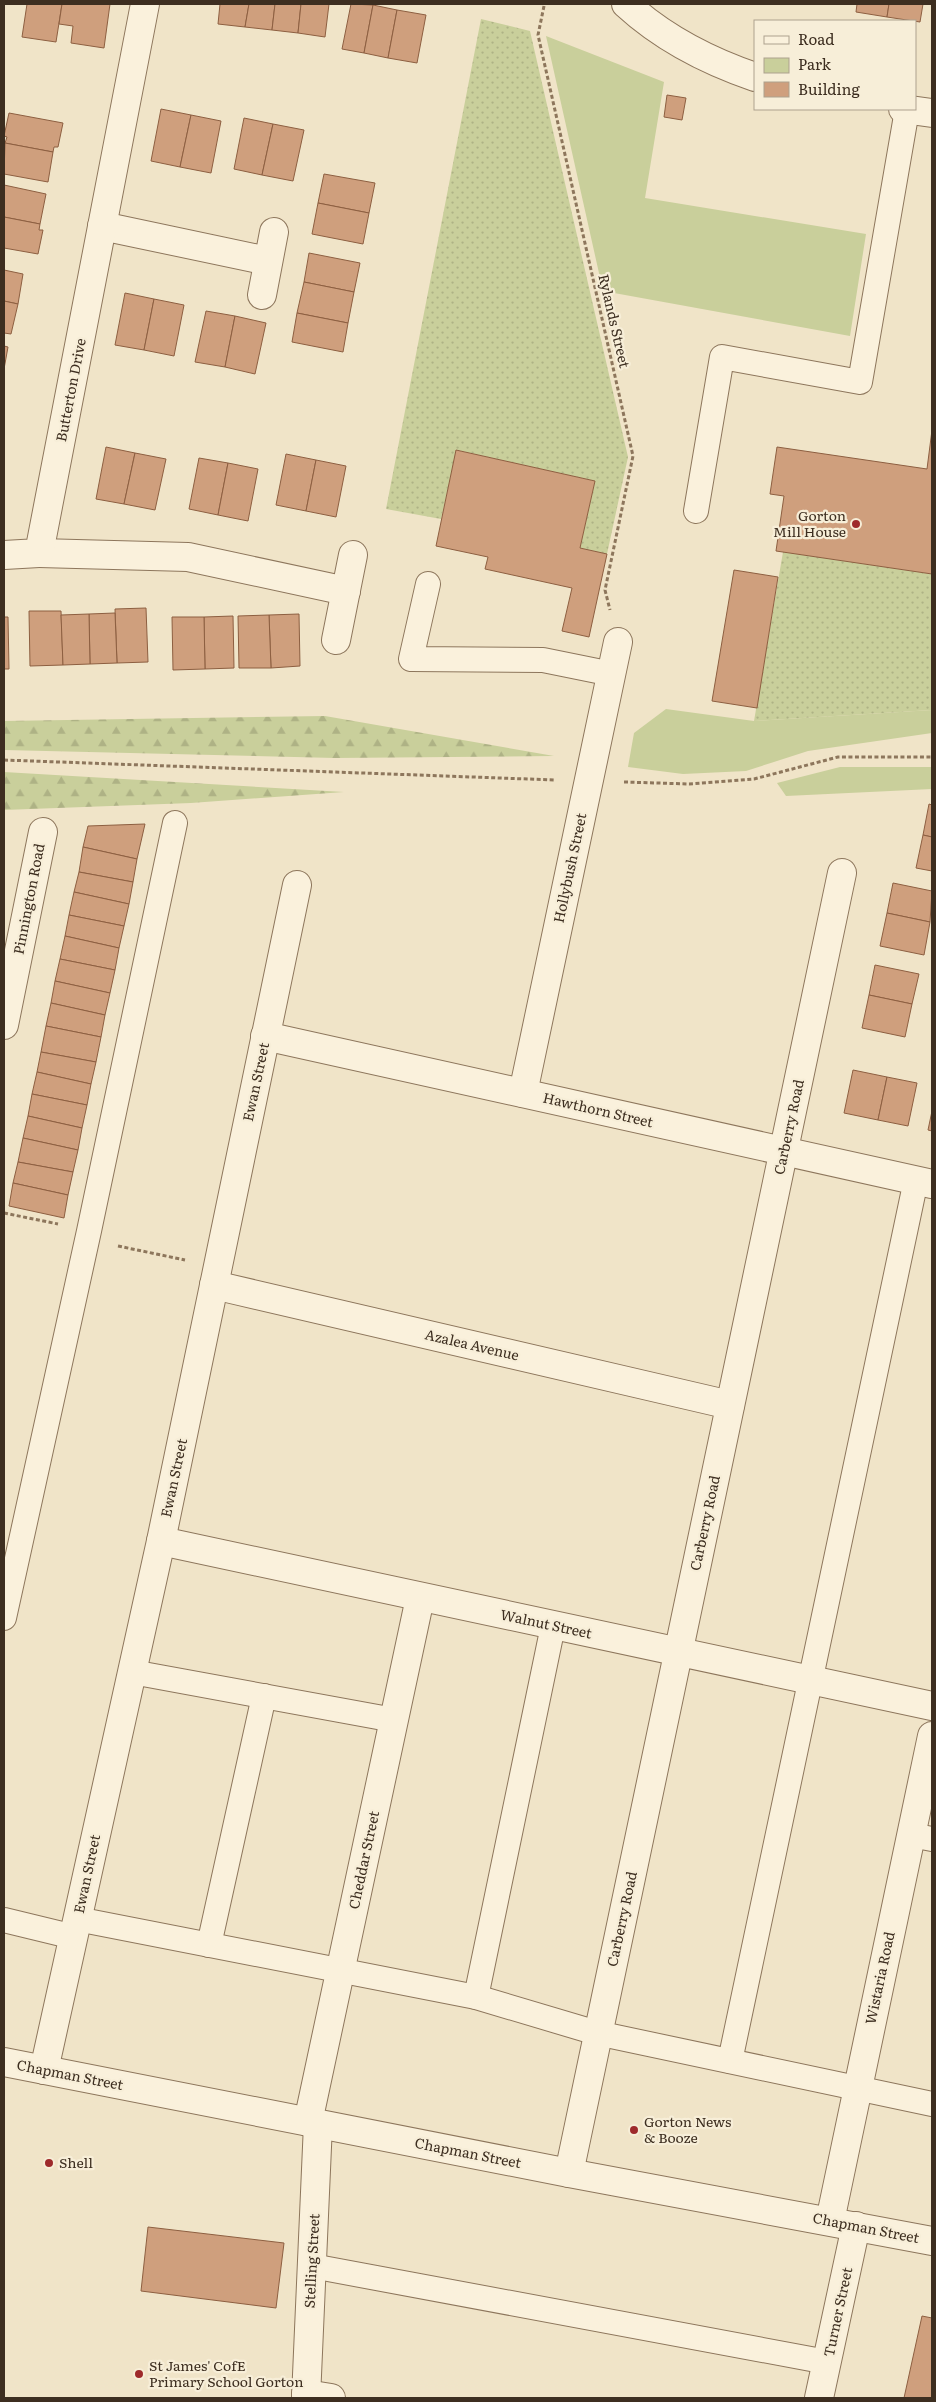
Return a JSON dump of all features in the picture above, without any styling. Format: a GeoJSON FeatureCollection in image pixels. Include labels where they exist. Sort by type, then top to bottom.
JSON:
{"type":"FeatureCollection","features":[{"type":"Feature","properties":{"kind":"street","name":"Butterton Drive"},"geometry":{"type":"LineString","coordinates":[[40,553],[146,4]]}},
{"type":"Feature","properties":{"kind":"street"},"geometry":{"type":"LineString","coordinates":[[626,4],[692,51],[726,67],[754,77]]}},
{"type":"Feature","properties":{"kind":"street"},"geometry":{"type":"LineString","coordinates":[[102,226],[268,261]]}},
{"type":"Feature","properties":{"kind":"street"},"geometry":{"type":"LineString","coordinates":[[262,295],[274,232]]}},
{"type":"Feature","properties":{"kind":"street"},"geometry":{"type":"LineString","coordinates":[[4,555],[40,553],[188,557],[346,591]]}},
{"type":"Feature","properties":{"kind":"street"},"geometry":{"type":"LineString","coordinates":[[336,640],[353,555]]}},
{"type":"Feature","properties":{"kind":"street","name":"Hollybush Street"},"geometry":{"type":"LineString","coordinates":[[523,1094],[618,642]]}},
{"type":"Feature","properties":{"kind":"street","name":"Pinnington Road"},"geometry":{"type":"LineString","coordinates":[[4,1025],[43,832]]}},
{"type":"Feature","properties":{"kind":"street","name":"Carberry Road"},"geometry":{"type":"LineString","coordinates":[[568,2173],[842,873]]}},
{"type":"Feature","properties":{"kind":"street","name":"Ewan Street"},"geometry":{"type":"LineString","coordinates":[[44,2070],[161,1541],[297,885]]}},
{"type":"Feature","properties":{"kind":"street","name":"Hawthorn Street"},"geometry":{"type":"LineString","coordinates":[[265,1036],[924,1182]]}},
{"type":"Feature","properties":{"kind":"street","name":"Azalea Avenue"},"geometry":{"type":"LineString","coordinates":[[214,1285],[730,1405]]}},
{"type":"Feature","properties":{"kind":"street","name":"Walnut Street"},"geometry":{"type":"LineString","coordinates":[[161,1541],[420,1598],[932,1706]]}},
{"type":"Feature","properties":{"kind":"street","name":"Cheddar Street"},"geometry":{"type":"LineString","coordinates":[[313,2123],[340,1971],[420,1598]]}},
{"type":"Feature","properties":{"kind":"street","name":"Wistaria Road"},"geometry":{"type":"LineString","coordinates":[[843,2224],[857,2087],[922,1837],[932,1736]]}},
{"type":"Feature","properties":{"kind":"street","name":"Chapman Street"},"geometry":{"type":"LineString","coordinates":[[4,2062],[568,2173],[932,2241]]}},
{"type":"Feature","properties":{"kind":"street","name":"Stelling Street"},"geometry":{"type":"LineString","coordinates":[[313,2123],[312,2266],[314,2397]]}},
{"type":"Feature","properties":{"kind":"street","name":"Turner Street"},"geometry":{"type":"LineString","coordinates":[[819,2398],[827,2362],[843,2224]]}},
{"type":"Feature","properties":{"kind":"lane"},"geometry":{"type":"LineString","coordinates":[[696,511],[722,357],[860,382],[914,110]]}},
{"type":"Feature","properties":{"kind":"lane"},"geometry":{"type":"LineString","coordinates":[[428,584],[411,659],[543,660],[612,674]]}},
{"type":"Feature","properties":{"kind":"lane"},"geometry":{"type":"LineString","coordinates":[[4,1618],[95,1203],[175,823]]}},
{"type":"Feature","properties":{"kind":"lane"},"geometry":{"type":"LineString","coordinates":[[730,2060],[811,1680],[924,1182]]}},
{"type":"Feature","properties":{"kind":"lane"},"geometry":{"type":"LineString","coordinates":[[476,1997],[553,1626]]}},
{"type":"Feature","properties":{"kind":"lane"},"geometry":{"type":"LineString","coordinates":[[132,1672],[394,1720]]}},
{"type":"Feature","properties":{"kind":"lane"},"geometry":{"type":"LineString","coordinates":[[209,1945],[264,1696]]}},
{"type":"Feature","properties":{"kind":"lane"},"geometry":{"type":"LineString","coordinates":[[4,1920],[209,1945],[476,1997],[597,2034],[730,2060],[932,2104]]}},
{"type":"Feature","properties":{"kind":"lane"},"geometry":{"type":"LineString","coordinates":[[312,2266],[827,2362]]}},
{"type":"Feature","properties":{"kind":"path","name":"Rylands Street"},"geometry":{"type":"LineString","coordinates":[[544,6],[538,35],[633,456],[605,590],[618,642]]}},
{"type":"Feature","properties":{"kind":"path"},"geometry":{"type":"LineString","coordinates":[[614,782],[689,784],[754,779],[838,756],[932,757]]}},
{"type":"Feature","properties":{"kind":"path"},"geometry":{"type":"LineString","coordinates":[[4,760],[558,780]]}},
{"type":"Feature","properties":{"kind":"green space"},"geometry":{"type":"Polygon","coordinates":[[[481,19],[530,31],[628,457],[607,554],[580,548],[595,481],[457,450],[441,519],[386,509],[481,19]]]}},
{"type":"Feature","properties":{"kind":"green space"},"geometry":{"type":"Polygon","coordinates":[[[546,36],[664,82],[645,198],[866,234],[850,336],[603,291],[546,36]]]}},
{"type":"Feature","properties":{"kind":"green space"},"geometry":{"type":"Polygon","coordinates":[[[783,552],[932,574],[932,710],[754,721],[783,552]]]}},
{"type":"Feature","properties":{"kind":"green space"},"geometry":{"type":"Polygon","coordinates":[[[666,709],[754,721],[932,710],[932,733],[808,751],[746,771],[683,774],[628,767],[634,733],[666,709]]]}},
{"type":"Feature","properties":{"kind":"green space"},"geometry":{"type":"Polygon","coordinates":[[[325,716],[554,756],[335,758],[4,750],[4,721],[325,716]]]}},
{"type":"Feature","properties":{"kind":"green space"},"geometry":{"type":"Polygon","coordinates":[[[840,767],[932,767],[932,789],[786,796],[777,783],[840,767]]]}},
{"type":"Feature","properties":{"kind":"green space"},"geometry":{"type":"Polygon","coordinates":[[[4,772],[344,792],[191,803],[4,810],[4,772]]]}},
{"type":"Feature","properties":{"kind":"building"},"geometry":{"type":"Polygon","coordinates":[[[27,4],[62,4],[56,42],[22,37],[27,4]]]}},
{"type":"Feature","properties":{"kind":"building"},"geometry":{"type":"Polygon","coordinates":[[[62,4],[110,4],[104,48],[71,43],[73,26],[59,24],[62,4]]]}},
{"type":"Feature","properties":{"kind":"building"},"geometry":{"type":"Polygon","coordinates":[[[220,4],[249,4],[245,27],[218,24],[220,4]]]}},
{"type":"Feature","properties":{"kind":"building"},"geometry":{"type":"Polygon","coordinates":[[[249,4],[275,4],[272,30],[245,27],[249,4]]]}},
{"type":"Feature","properties":{"kind":"building"},"geometry":{"type":"Polygon","coordinates":[[[275,4],[301,4],[298,33],[272,30],[275,4]]]}},
{"type":"Feature","properties":{"kind":"building"},"geometry":{"type":"Polygon","coordinates":[[[301,4],[329,4],[325,37],[298,33],[301,4]]]}},
{"type":"Feature","properties":{"kind":"building"},"geometry":{"type":"Polygon","coordinates":[[[351,4],[373,5],[364,53],[342,49],[351,4]]]}},
{"type":"Feature","properties":{"kind":"building"},"geometry":{"type":"Polygon","coordinates":[[[857,4],[889,4],[887,17],[856,12],[857,4]]]}},
{"type":"Feature","properties":{"kind":"building"},"geometry":{"type":"Polygon","coordinates":[[[889,4],[923,4],[920,22],[887,17],[889,4]]]}},
{"type":"Feature","properties":{"kind":"building"},"geometry":{"type":"Polygon","coordinates":[[[373,5],[397,10],[388,58],[364,53],[373,5]]]}},
{"type":"Feature","properties":{"kind":"building"},"geometry":{"type":"Polygon","coordinates":[[[397,10],[426,15],[417,63],[388,58],[397,10]]]}},
{"type":"Feature","properties":{"kind":"building"},"geometry":{"type":"Polygon","coordinates":[[[667,95],[686,98],[682,120],[664,117],[667,95]]]}},
{"type":"Feature","properties":{"kind":"building"},"geometry":{"type":"Polygon","coordinates":[[[161,109],[191,115],[180,167],[151,161],[161,109]]]}},
{"type":"Feature","properties":{"kind":"building"},"geometry":{"type":"Polygon","coordinates":[[[9,113],[63,123],[58,147],[54,147],[53,152],[5,143],[7,137],[4,136],[9,113]]]}},
{"type":"Feature","properties":{"kind":"building"},"geometry":{"type":"Polygon","coordinates":[[[191,115],[221,121],[211,173],[180,167],[191,115]]]}},
{"type":"Feature","properties":{"kind":"building"},"geometry":{"type":"Polygon","coordinates":[[[244,118],[273,124],[262,175],[234,169],[244,118]]]}},
{"type":"Feature","properties":{"kind":"building"},"geometry":{"type":"Polygon","coordinates":[[[273,124],[304,130],[293,181],[262,175],[273,124]]]}},
{"type":"Feature","properties":{"kind":"building"},"geometry":{"type":"Polygon","coordinates":[[[5,143],[53,152],[48,182],[4,174],[5,143]]]}},
{"type":"Feature","properties":{"kind":"building"},"geometry":{"type":"Polygon","coordinates":[[[324,174],[375,183],[369,213],[318,203],[324,174]]]}},
{"type":"Feature","properties":{"kind":"building"},"geometry":{"type":"Polygon","coordinates":[[[4,185],[46,194],[40,224],[4,217],[4,185]]]}},
{"type":"Feature","properties":{"kind":"building"},"geometry":{"type":"Polygon","coordinates":[[[318,203],[369,213],[363,244],[312,234],[318,203]]]}},
{"type":"Feature","properties":{"kind":"building"},"geometry":{"type":"Polygon","coordinates":[[[4,217],[40,224],[39,230],[43,230],[38,254],[4,248],[4,217]]]}},
{"type":"Feature","properties":{"kind":"building"},"geometry":{"type":"Polygon","coordinates":[[[309,253],[360,263],[354,292],[304,282],[309,253]]]}},
{"type":"Feature","properties":{"kind":"building"},"geometry":{"type":"Polygon","coordinates":[[[4,270],[23,274],[18,304],[4,301],[4,270]]]}},
{"type":"Feature","properties":{"kind":"building"},"geometry":{"type":"Polygon","coordinates":[[[304,282],[354,292],[348,323],[297,313],[304,282]]]}},
{"type":"Feature","properties":{"kind":"building"},"geometry":{"type":"Polygon","coordinates":[[[125,293],[154,299],[144,350],[115,345],[125,293]]]}},
{"type":"Feature","properties":{"kind":"building"},"geometry":{"type":"Polygon","coordinates":[[[154,299],[184,305],[174,356],[144,350],[154,299]]]}},
{"type":"Feature","properties":{"kind":"building"},"geometry":{"type":"Polygon","coordinates":[[[4,301],[18,304],[11,334],[4,333],[4,301]]]}},
{"type":"Feature","properties":{"kind":"building"},"geometry":{"type":"Polygon","coordinates":[[[206,311],[235,316],[225,367],[195,362],[206,311]]]}},
{"type":"Feature","properties":{"kind":"building"},"geometry":{"type":"Polygon","coordinates":[[[297,313],[348,323],[343,352],[292,342],[297,313]]]}},
{"type":"Feature","properties":{"kind":"building"},"geometry":{"type":"Polygon","coordinates":[[[235,316],[266,323],[255,374],[225,367],[235,316]]]}},
{"type":"Feature","properties":{"kind":"building"},"geometry":{"type":"Polygon","coordinates":[[[4,346],[8,347],[4,369],[4,346]]]}},
{"type":"Feature","properties":{"kind":"building","name":"Gorton Mill House"},"geometry":{"type":"Polygon","coordinates":[[[932,430],[932,574],[776,551],[784,496],[770,494],[777,447],[927,469],[932,430]]]}},
{"type":"Feature","properties":{"kind":"building"},"geometry":{"type":"Polygon","coordinates":[[[106,447],[135,453],[124,504],[96,499],[106,447]]]}},
{"type":"Feature","properties":{"kind":"building"},"geometry":{"type":"Polygon","coordinates":[[[456,450],[595,481],[580,548],[607,554],[589,637],[562,631],[572,588],[485,569],[488,557],[436,546],[456,450]]]}},
{"type":"Feature","properties":{"kind":"building"},"geometry":{"type":"Polygon","coordinates":[[[135,453],[166,459],[155,510],[124,504],[135,453]]]}},
{"type":"Feature","properties":{"kind":"building"},"geometry":{"type":"Polygon","coordinates":[[[286,454],[316,460],[306,511],[276,505],[286,454]]]}},
{"type":"Feature","properties":{"kind":"building"},"geometry":{"type":"Polygon","coordinates":[[[199,458],[228,463],[218,515],[189,509],[199,458]]]}},
{"type":"Feature","properties":{"kind":"building"},"geometry":{"type":"Polygon","coordinates":[[[316,460],[346,466],[336,517],[306,511],[316,460]]]}},
{"type":"Feature","properties":{"kind":"building"},"geometry":{"type":"Polygon","coordinates":[[[228,463],[258,469],[248,521],[218,515],[228,463]]]}},
{"type":"Feature","properties":{"kind":"building"},"geometry":{"type":"Polygon","coordinates":[[[734,570],[778,577],[757,708],[712,701],[734,570]]]}},
{"type":"Feature","properties":{"kind":"building"},"geometry":{"type":"Polygon","coordinates":[[[146,608],[148,662],[117,663],[115,609],[146,608]]]}},
{"type":"Feature","properties":{"kind":"building"},"geometry":{"type":"Polygon","coordinates":[[[29,611],[61,611],[63,665],[30,666],[29,611]]]}},
{"type":"Feature","properties":{"kind":"building"},"geometry":{"type":"Polygon","coordinates":[[[115,613],[117,663],[90,664],[89,614],[115,613]]]}},
{"type":"Feature","properties":{"kind":"building"},"geometry":{"type":"Polygon","coordinates":[[[89,614],[90,664],[63,665],[61,615],[89,614]]]}},
{"type":"Feature","properties":{"kind":"building"},"geometry":{"type":"Polygon","coordinates":[[[299,614],[300,666],[271,668],[269,615],[299,614]]]}},
{"type":"Feature","properties":{"kind":"building"},"geometry":{"type":"Polygon","coordinates":[[[269,615],[271,668],[239,668],[238,616],[269,615]]]}},
{"type":"Feature","properties":{"kind":"building"},"geometry":{"type":"Polygon","coordinates":[[[233,616],[234,668],[205,669],[204,617],[233,616]]]}},
{"type":"Feature","properties":{"kind":"building"},"geometry":{"type":"Polygon","coordinates":[[[4,617],[8,617],[9,669],[4,669],[4,617]]]}},
{"type":"Feature","properties":{"kind":"building"},"geometry":{"type":"Polygon","coordinates":[[[172,617],[204,617],[205,669],[173,670],[172,617]]]}},
{"type":"Feature","properties":{"kind":"building"},"geometry":{"type":"Polygon","coordinates":[[[929,804],[932,805],[932,837],[923,835],[929,804]]]}},
{"type":"Feature","properties":{"kind":"building"},"geometry":{"type":"Polygon","coordinates":[[[145,824],[137,859],[83,847],[88,826],[145,824]]]}},
{"type":"Feature","properties":{"kind":"building"},"geometry":{"type":"Polygon","coordinates":[[[923,835],[932,837],[932,871],[916,868],[923,835]]]}},
{"type":"Feature","properties":{"kind":"building"},"geometry":{"type":"Polygon","coordinates":[[[83,847],[137,859],[133,882],[79,872],[83,847]]]}},
{"type":"Feature","properties":{"kind":"building"},"geometry":{"type":"Polygon","coordinates":[[[79,872],[133,882],[129,904],[74,892],[79,872]]]}},
{"type":"Feature","properties":{"kind":"building"},"geometry":{"type":"Polygon","coordinates":[[[893,883],[932,891],[930,922],[887,913],[893,883]]]}},
{"type":"Feature","properties":{"kind":"building"},"geometry":{"type":"Polygon","coordinates":[[[74,892],[129,904],[124,926],[69,915],[74,892]]]}},
{"type":"Feature","properties":{"kind":"building"},"geometry":{"type":"Polygon","coordinates":[[[887,913],[930,922],[924,955],[880,946],[887,913]]]}},
{"type":"Feature","properties":{"kind":"building"},"geometry":{"type":"Polygon","coordinates":[[[69,915],[124,926],[119,948],[65,936],[69,915]]]}},
{"type":"Feature","properties":{"kind":"building"},"geometry":{"type":"Polygon","coordinates":[[[65,936],[119,948],[115,970],[60,959],[65,936]]]}},
{"type":"Feature","properties":{"kind":"building"},"geometry":{"type":"Polygon","coordinates":[[[60,959],[115,970],[110,993],[55,981],[60,959]]]}},
{"type":"Feature","properties":{"kind":"building"},"geometry":{"type":"Polygon","coordinates":[[[875,965],[919,974],[912,1004],[869,995],[875,965]]]}},
{"type":"Feature","properties":{"kind":"building"},"geometry":{"type":"Polygon","coordinates":[[[55,981],[110,993],[105,1015],[51,1003],[55,981]]]}},
{"type":"Feature","properties":{"kind":"building"},"geometry":{"type":"Polygon","coordinates":[[[869,995],[912,1004],[905,1037],[862,1028],[869,995]]]}},
{"type":"Feature","properties":{"kind":"building"},"geometry":{"type":"Polygon","coordinates":[[[51,1003],[105,1015],[101,1037],[46,1026],[51,1003]]]}},
{"type":"Feature","properties":{"kind":"building"},"geometry":{"type":"Polygon","coordinates":[[[46,1026],[101,1037],[96,1062],[41,1052],[46,1026]]]}},
{"type":"Feature","properties":{"kind":"building"},"geometry":{"type":"Polygon","coordinates":[[[41,1052],[96,1062],[91,1084],[37,1072],[41,1052]]]}},
{"type":"Feature","properties":{"kind":"building"},"geometry":{"type":"Polygon","coordinates":[[[853,1070],[887,1077],[878,1120],[844,1113],[853,1070]]]}},
{"type":"Feature","properties":{"kind":"building"},"geometry":{"type":"Polygon","coordinates":[[[37,1072],[91,1084],[87,1105],[32,1094],[37,1072]]]}},
{"type":"Feature","properties":{"kind":"building"},"geometry":{"type":"Polygon","coordinates":[[[887,1077],[917,1083],[908,1126],[878,1120],[887,1077]]]}},
{"type":"Feature","properties":{"kind":"building"},"geometry":{"type":"Polygon","coordinates":[[[32,1094],[87,1105],[82,1128],[28,1116],[32,1094]]]}},
{"type":"Feature","properties":{"kind":"building"},"geometry":{"type":"Polygon","coordinates":[[[932,1111],[932,1131],[928,1130],[932,1111]]]}},
{"type":"Feature","properties":{"kind":"building"},"geometry":{"type":"Polygon","coordinates":[[[28,1116],[82,1128],[78,1150],[23,1138],[28,1116]]]}},
{"type":"Feature","properties":{"kind":"building"},"geometry":{"type":"Polygon","coordinates":[[[23,1138],[78,1150],[73,1172],[18,1162],[23,1138]]]}},
{"type":"Feature","properties":{"kind":"building"},"geometry":{"type":"Polygon","coordinates":[[[18,1162],[73,1172],[68,1195],[13,1183],[18,1162]]]}},
{"type":"Feature","properties":{"kind":"building"},"geometry":{"type":"Polygon","coordinates":[[[13,1183],[68,1195],[64,1218],[9,1206],[13,1183]]]}},
{"type":"Feature","properties":{"kind":"building"},"geometry":{"type":"Polygon","coordinates":[[[148,2227],[284,2243],[276,2308],[141,2291],[148,2227]]]}},
{"type":"Feature","properties":{"kind":"building"},"geometry":{"type":"Polygon","coordinates":[[[922,2316],[932,2318],[932,2398],[904,2398],[922,2316]]]}},
{"type":"Feature","properties":{"kind":"place","name":"Gorton Mill House"},"geometry":{"type":"Point","coordinates":[856,524]}},
{"type":"Feature","properties":{"kind":"place","name":"Gorton News & Booze"},"geometry":{"type":"Point","coordinates":[634,2130]}},
{"type":"Feature","properties":{"kind":"place","name":"Shell"},"geometry":{"type":"Point","coordinates":[49,2163]}},
{"type":"Feature","properties":{"kind":"place","name":"St James' CofE Primary School Gorton"},"geometry":{"type":"Point","coordinates":[139,2374]}}]}
